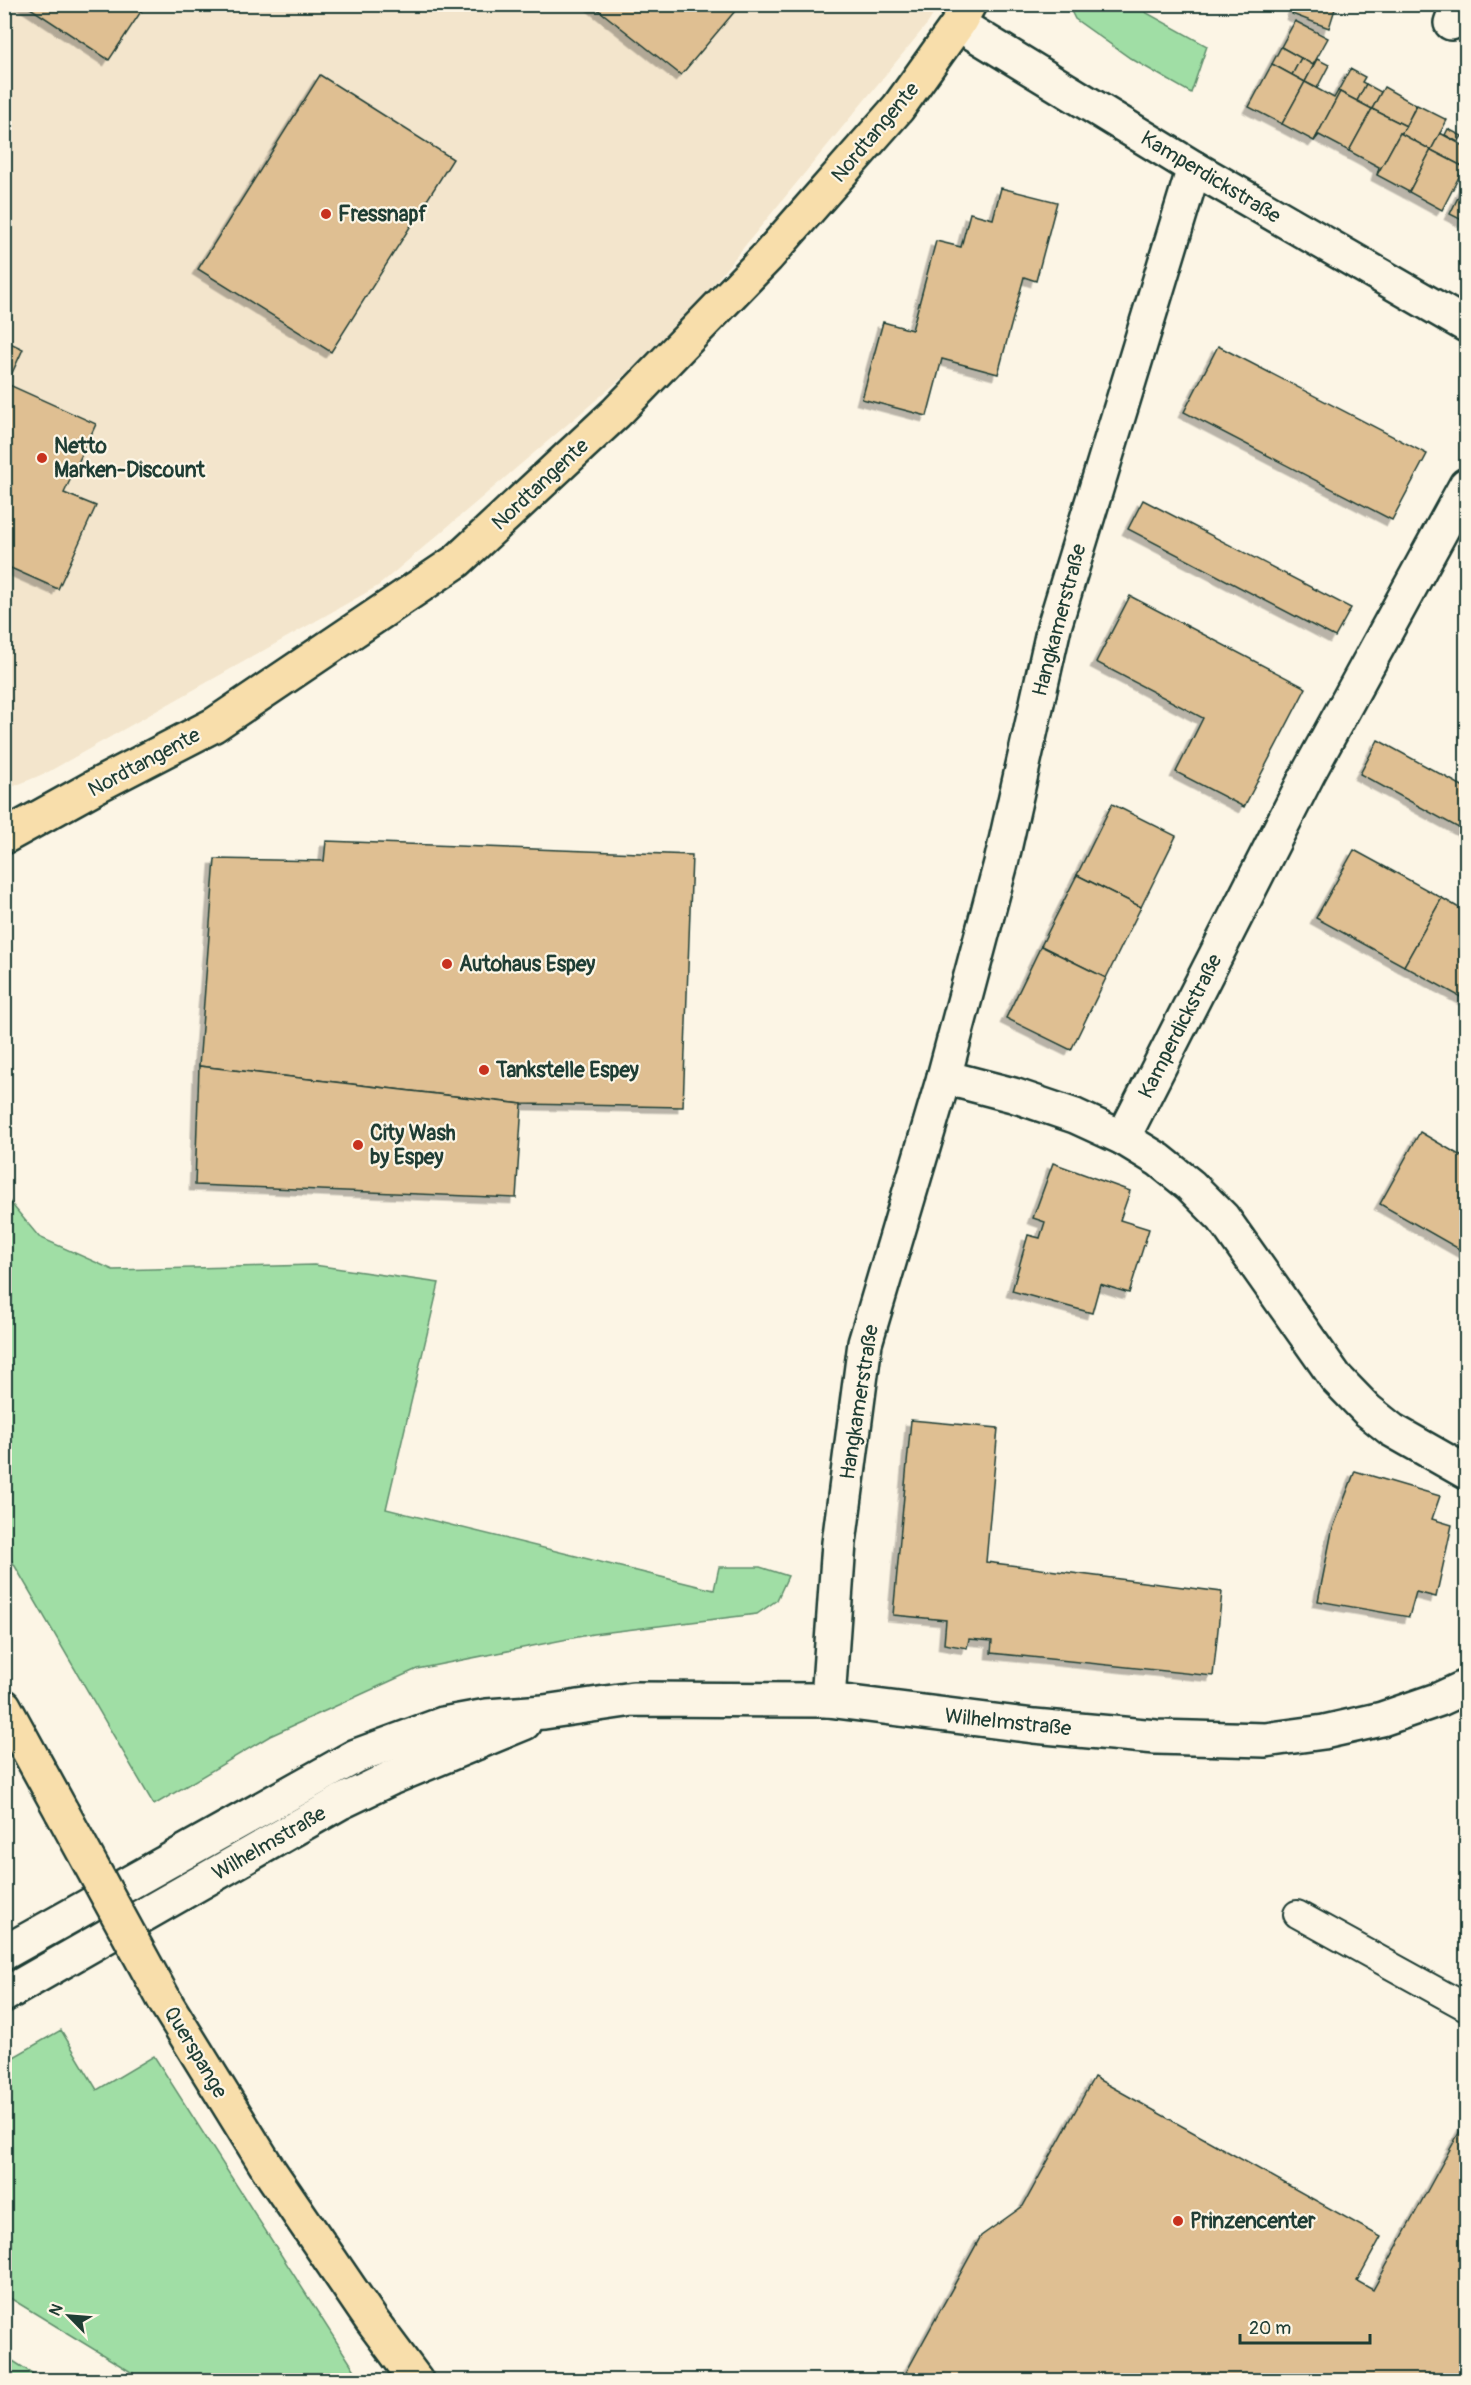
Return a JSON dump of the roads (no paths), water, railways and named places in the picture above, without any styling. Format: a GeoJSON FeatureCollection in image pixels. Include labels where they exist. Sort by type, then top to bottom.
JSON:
{"type":"FeatureCollection","features":[{"type":"Feature","properties":{"kind":"main road","name":"Nordtangente"},"geometry":{"type":"LineString","coordinates":[[4,837],[214,725],[457,561],[616,413],[767,257],[898,108],[963,14]]}},
{"type":"Feature","properties":{"kind":"main road","name":"Querspange"},"geometry":{"type":"LineString","coordinates":[[4,1706],[166,2002],[269,2170],[372,2321],[416,2380]]}},
{"type":"Feature","properties":{"kind":"street","name":"Kamperdickstraße"},"geometry":{"type":"LineString","coordinates":[[963,14],[1194,168],[1467,325]]}},
{"type":"Feature","properties":{"kind":"street","name":"Hangkamerstraße"},"geometry":{"type":"LineString","coordinates":[[828,1700],[839,1543],[865,1342],[944,1077],[1001,863],[1054,627],[1194,168]]}},
{"type":"Feature","properties":{"kind":"street","name":"Kamperdickstraße"},"geometry":{"type":"LineString","coordinates":[[1123,1138],[1310,772],[1467,484]]}},
{"type":"Feature","properties":{"kind":"street"},"geometry":{"type":"LineString","coordinates":[[944,1077],[1013,1095],[1075,1116],[1123,1138],[1159,1161],[1190,1185],[1223,1218],[1336,1378],[1367,1410],[1392,1430],[1467,1472]]}},
{"type":"Feature","properties":{"kind":"street","name":"Wilhelmstraße"},"geometry":{"type":"LineString","coordinates":[[4,1953],[356,1756],[443,1725],[487,1716],[544,1712],[633,1699],[828,1700],[1046,1727],[1156,1737],[1265,1740],[1324,1732],[1382,1719],[1467,1687]]}},
{"type":"Feature","properties":{"kind":"street","name":"Wilhelmstraße"},"geometry":{"type":"LineString","coordinates":[[4,1995],[340,1802],[391,1778],[515,1727],[544,1712]]}},
{"type":"Feature","properties":{"kind":"street"},"geometry":{"type":"LineString","coordinates":[[1297,1914],[1467,2007]]}},
{"type":"Feature","properties":{"kind":"place","name":"Fressnapf"},"geometry":{"type":"Point","coordinates":[326,214]}},
{"type":"Feature","properties":{"kind":"place","name":"Netto Marken-Discount"},"geometry":{"type":"Point","coordinates":[42,458]}},
{"type":"Feature","properties":{"kind":"place","name":"Autohaus Espey"},"geometry":{"type":"Point","coordinates":[447,964]}},
{"type":"Feature","properties":{"kind":"place","name":"Tankstelle Espey"},"geometry":{"type":"Point","coordinates":[484,1070]}},
{"type":"Feature","properties":{"kind":"place","name":"City Wash by Espey"},"geometry":{"type":"Point","coordinates":[358,1145]}},
{"type":"Feature","properties":{"kind":"place","name":"Prinzencenter"},"geometry":{"type":"Point","coordinates":[1178,2221]}}]}
